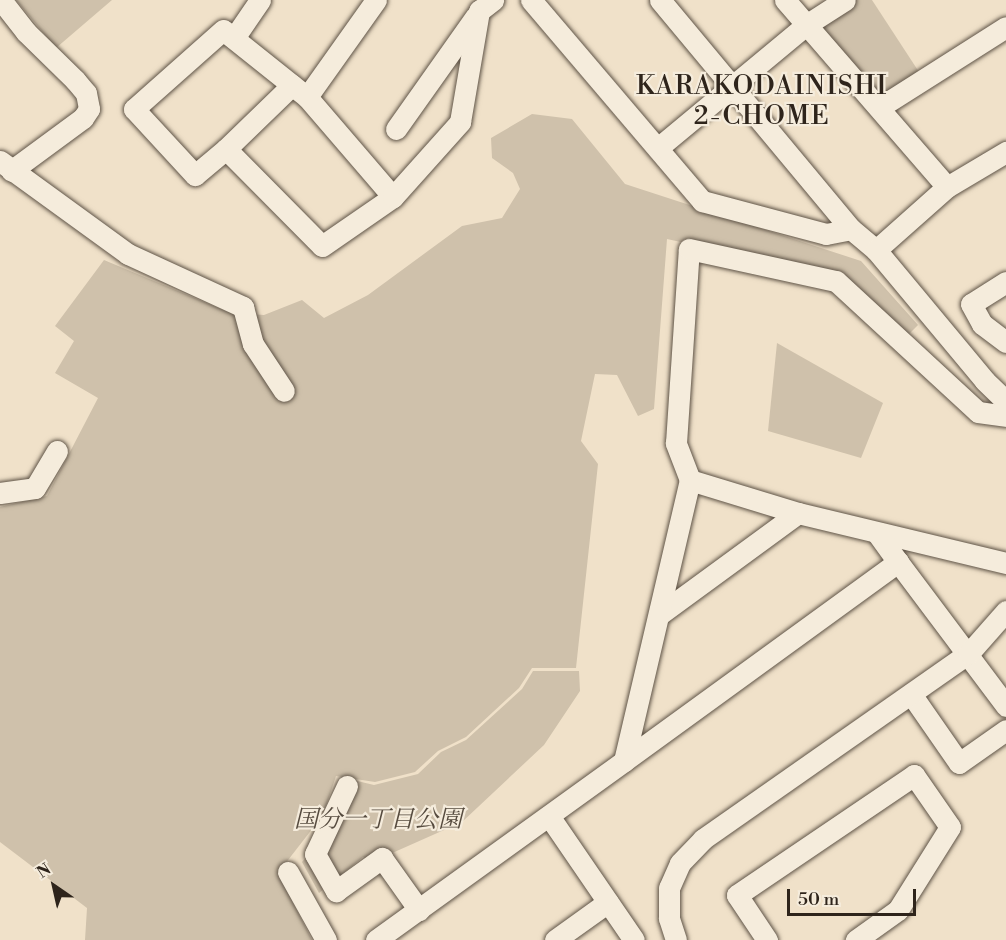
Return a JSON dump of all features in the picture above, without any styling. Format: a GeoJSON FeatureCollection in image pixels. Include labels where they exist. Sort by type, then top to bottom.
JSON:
{"type":"FeatureCollection","features":[{"type":"Feature","properties":{"kind":"street"},"geometry":{"type":"LineString","coordinates":[[1,0],[26,32],[86,93],[88,109],[83,118],[6,166],[128,254],[243,307],[253,344],[284,390]]}},
{"type":"Feature","properties":{"kind":"street"},"geometry":{"type":"LineString","coordinates":[[234,38],[260,0]]}},
{"type":"Feature","properties":{"kind":"street"},"geometry":{"type":"LineString","coordinates":[[376,0],[299,91],[195,175],[134,109],[223,30],[299,91],[393,197]]}},
{"type":"Feature","properties":{"kind":"street"},"geometry":{"type":"LineString","coordinates":[[531,0],[659,147],[702,201],[826,234],[851,229]]}},
{"type":"Feature","properties":{"kind":"street"},"geometry":{"type":"LineString","coordinates":[[660,0],[851,229],[876,250],[1006,401]]}},
{"type":"Feature","properties":{"kind":"street"},"geometry":{"type":"LineString","coordinates":[[785,0],[947,187]]}},
{"type":"Feature","properties":{"kind":"street"},"geometry":{"type":"LineString","coordinates":[[659,147],[806,25],[845,0]]}},
{"type":"Feature","properties":{"kind":"street"},"geometry":{"type":"LineString","coordinates":[[226,150],[322,246],[393,197],[460,122],[486,6]]}},
{"type":"Feature","properties":{"kind":"street"},"geometry":{"type":"LineString","coordinates":[[396,129],[486,6]]}},
{"type":"Feature","properties":{"kind":"street"},"geometry":{"type":"LineString","coordinates":[[880,107],[1006,27]]}},
{"type":"Feature","properties":{"kind":"street"},"geometry":{"type":"LineString","coordinates":[[876,250],[947,187],[1006,152]]}},
{"type":"Feature","properties":{"kind":"street"},"geometry":{"type":"LineString","coordinates":[[624,761],[690,480],[676,443],[689,249],[836,281],[978,412],[1006,416]]}},
{"type":"Feature","properties":{"kind":"street"},"geometry":{"type":"LineString","coordinates":[[1006,282],[971,304],[982,324],[1006,342]]}},
{"type":"Feature","properties":{"kind":"street"},"geometry":{"type":"LineString","coordinates":[[0,493],[35,488],[57,451]]}},
{"type":"Feature","properties":{"kind":"street"},"geometry":{"type":"LineString","coordinates":[[690,480],[798,513],[1006,563]]}},
{"type":"Feature","properties":{"kind":"street"},"geometry":{"type":"LineString","coordinates":[[660,614],[798,513]]}},
{"type":"Feature","properties":{"kind":"street"},"geometry":{"type":"LineString","coordinates":[[877,533],[969,653],[1006,706]]}},
{"type":"Feature","properties":{"kind":"street"},"geometry":{"type":"LineString","coordinates":[[376,940],[898,562]]}},
{"type":"Feature","properties":{"kind":"street"},"geometry":{"type":"LineString","coordinates":[[676,940],[669,918],[669,888],[680,863],[703,839],[969,653],[1006,611]]}},
{"type":"Feature","properties":{"kind":"street"},"geometry":{"type":"LineString","coordinates":[[911,694],[959,763],[1006,730]]}},
{"type":"Feature","properties":{"kind":"street"},"geometry":{"type":"LineString","coordinates":[[767,940],[737,895],[914,776],[950,827],[898,910],[856,940]]}},
{"type":"Feature","properties":{"kind":"street"},"geometry":{"type":"LineString","coordinates":[[346,786],[315,854],[336,891],[382,858],[419,910]]}},
{"type":"Feature","properties":{"kind":"street"},"geometry":{"type":"LineString","coordinates":[[549,816],[634,940]]}},
{"type":"Feature","properties":{"kind":"street"},"geometry":{"type":"LineString","coordinates":[[288,872],[326,940]]}},
{"type":"Feature","properties":{"kind":"street"},"geometry":{"type":"LineString","coordinates":[[555,940],[608,902]]}},
{"type":"Feature","properties":{"kind":"green space"},"geometry":{"type":"Polygon","coordinates":[[[16,0],[112,0],[56,48],[16,0]]]}},
{"type":"Feature","properties":{"kind":"green space"},"geometry":{"type":"Polygon","coordinates":[[[855,0],[872,0],[919,72],[877,97],[813,26],[855,0]]]}},
{"type":"Feature","properties":{"kind":"green space"},"geometry":{"type":"Polygon","coordinates":[[[532,114],[572,119],[625,184],[861,261],[918,325],[906,337],[835,276],[667,239],[654,409],[638,416],[617,375],[595,374],[581,441],[598,464],[576,668],[532,668],[519,688],[466,737],[438,751],[415,772],[375,782],[336,776],[323,815],[278,873],[312,940],[85,940],[87,908],[0,842],[0,507],[47,496],[98,398],[55,373],[74,341],[55,326],[104,260],[228,312],[264,315],[302,300],[324,318],[368,295],[462,226],[502,218],[520,189],[513,173],[492,158],[491,138],[532,114]]]}},
{"type":"Feature","properties":{"kind":"green space"},"geometry":{"type":"Polygon","coordinates":[[[777,343],[883,403],[861,458],[768,431],[777,343]]]}},
{"type":"Feature","properties":{"kind":"green space","name":"国分一丁目公園"},"geometry":{"type":"Polygon","coordinates":[[[533,671],[579,671],[580,691],[544,745],[462,822],[372,862],[363,857],[319,893],[302,862],[338,822],[353,780],[374,785],[418,774],[441,752],[466,740],[522,689],[533,671]]]}},
{"type":"Feature","properties":{"kind":"district","name":"KARAKODAINISHI 2-CHOME"},"geometry":{"type":"Point","coordinates":[762,102]}}]}
